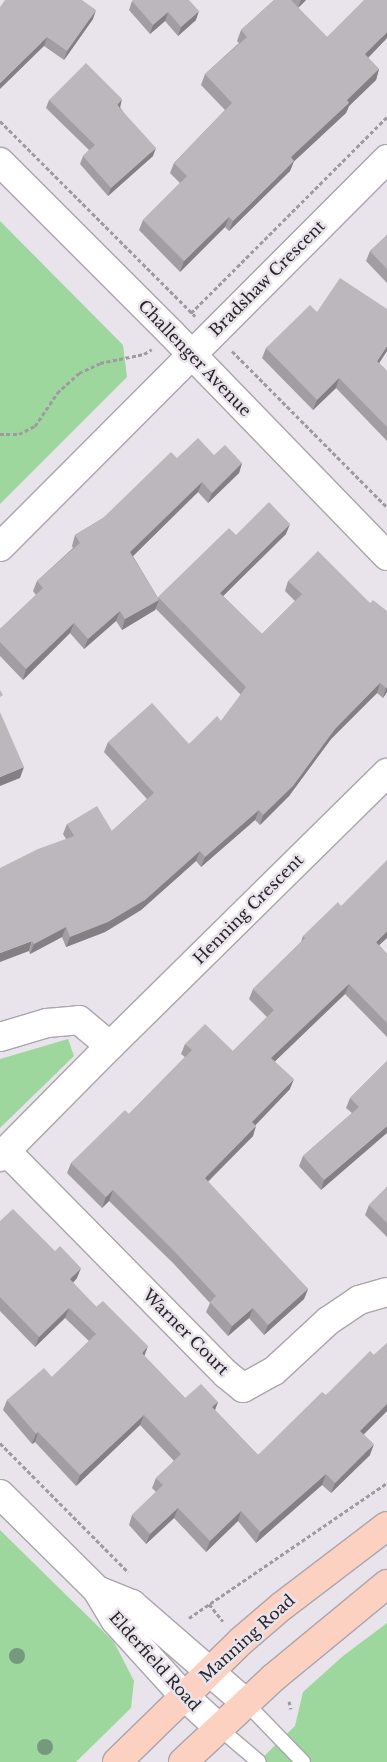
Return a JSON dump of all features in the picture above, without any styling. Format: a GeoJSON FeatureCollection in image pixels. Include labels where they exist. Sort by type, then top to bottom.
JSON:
{"type":"FeatureCollection","features":[{"type":"Feature","properties":{"kind":"main road","name":"Manning Road"},"geometry":{"type":"LineString","coordinates":[[117,1762],[210,1670],[282,1606],[387,1526]]}},
{"type":"Feature","properties":{"kind":"main road"},"geometry":{"type":"LineString","coordinates":[[183,1762],[280,1672],[387,1584]]}},
{"type":"Feature","properties":{"kind":"street","name":"Bradshaw Crescent"},"geometry":{"type":"LineString","coordinates":[[0,547],[387,159]]}},
{"type":"Feature","properties":{"kind":"street","name":"Challenger Avenue"},"geometry":{"type":"LineString","coordinates":[[0,162],[192,354],[387,556]]}},
{"type":"Feature","properties":{"kind":"street","name":"Henning Crescent"},"geometry":{"type":"LineString","coordinates":[[3,1154],[387,773]]}},
{"type":"Feature","properties":{"kind":"street"},"geometry":{"type":"LineString","coordinates":[[0,1037],[47,1023],[79,1020],[110,1046]]}},
{"type":"Feature","properties":{"kind":"street","name":"Warner Court"},"geometry":{"type":"LineString","coordinates":[[3,1154],[226,1374],[243,1388],[274,1371],[328,1321],[360,1300],[387,1292]]}},
{"type":"Feature","properties":{"kind":"street","name":"Elderfield Road"},"geometry":{"type":"LineString","coordinates":[[0,1494],[97,1590],[114,1620],[184,1696],[219,1728]]}},
{"type":"Feature","properties":{"kind":"street","name":"Elderfield Road"},"geometry":{"type":"LineString","coordinates":[[97,1590],[132,1604],[246,1703]]}},
{"type":"Feature","properties":{"kind":"lane"},"geometry":{"type":"LineString","coordinates":[[246,1703],[303,1762]]}},
{"type":"Feature","properties":{"kind":"lane"},"geometry":{"type":"LineString","coordinates":[[219,1728],[259,1762]]}},
{"type":"Feature","properties":{"kind":"path"},"geometry":{"type":"LineString","coordinates":[[0,434],[19,434],[35,426],[57,393],[79,373],[100,363],[144,354],[170,332],[387,117]]}},
{"type":"Feature","properties":{"kind":"path"},"geometry":{"type":"LineString","coordinates":[[0,1443],[132,1576]]}},
{"type":"Feature","properties":{"kind":"path"},"geometry":{"type":"LineString","coordinates":[[184,1621],[387,1483]]}},
{"type":"Feature","properties":{"kind":"green space"},"geometry":{"type":"Polygon","coordinates":[[[0,221],[123,345],[127,377],[0,504],[0,221]]]}},
{"type":"Feature","properties":{"kind":"green space"},"geometry":{"type":"Polygon","coordinates":[[[68,1039],[74,1056],[0,1128],[0,1059],[68,1039]]]}},
{"type":"Feature","properties":{"kind":"green space"},"geometry":{"type":"Polygon","coordinates":[[[0,1530],[114,1642],[134,1681],[131,1708],[76,1762],[0,1762],[0,1530]]]}},
{"type":"Feature","properties":{"kind":"green space"},"geometry":{"type":"Polygon","coordinates":[[[387,1623],[387,1762],[258,1762],[295,1726],[303,1692],[343,1656],[387,1623]]]}},
{"type":"Feature","properties":{"kind":"building"},"geometry":{"type":"Polygon","coordinates":[[[5,0],[82,0],[96,10],[67,51],[47,37],[0,83],[0,7],[5,0]]]}},
{"type":"Feature","properties":{"kind":"building"},"geometry":{"type":"Polygon","coordinates":[[[133,0],[189,0],[199,11],[181,27],[168,12],[153,25],[133,0]]]}},
{"type":"Feature","properties":{"kind":"building"},"geometry":{"type":"Polygon","coordinates":[[[274,0],[291,0],[327,37],[364,0],[387,0],[387,32],[365,54],[379,69],[347,100],[349,103],[291,157],[294,161],[233,221],[229,217],[184,261],[143,220],[187,176],[174,163],[232,103],[205,74],[247,37],[241,30],[274,0]]]}},
{"type":"Feature","properties":{"kind":"building"},"geometry":{"type":"Polygon","coordinates":[[[86,63],[122,99],[117,105],[156,148],[111,188],[83,156],[95,145],[49,100],[86,63]]]}},
{"type":"Feature","properties":{"kind":"building"},"geometry":{"type":"Polygon","coordinates":[[[387,235],[387,269],[370,251],[387,235]]]}},
{"type":"Feature","properties":{"kind":"building"},"geometry":{"type":"Polygon","coordinates":[[[340,278],[387,309],[387,346],[377,361],[387,371],[387,427],[339,378],[317,400],[266,348],[310,305],[317,312],[340,278]]]}},
{"type":"Feature","properties":{"kind":"building"},"geometry":{"type":"Polygon","coordinates":[[[198,438],[214,455],[225,445],[242,463],[212,493],[202,482],[130,552],[159,600],[125,619],[120,611],[88,639],[74,623],[26,669],[0,642],[0,629],[43,588],[37,581],[80,543],[75,535],[103,518],[171,452],[177,458],[198,438]]]}},
{"type":"Feature","properties":{"kind":"building"},"geometry":{"type":"Polygon","coordinates":[[[269,502],[290,524],[220,593],[262,634],[302,594],[288,581],[318,551],[370,603],[373,600],[387,611],[387,687],[380,683],[335,729],[293,786],[263,815],[259,810],[205,857],[200,851],[145,900],[108,922],[70,937],[66,927],[34,944],[32,941],[0,953],[0,868],[38,849],[74,836],[67,824],[97,806],[112,831],[154,793],[108,742],[152,703],[189,744],[217,716],[221,721],[246,687],[158,597],[229,528],[236,535],[269,502]]]}},
{"type":"Feature","properties":{"kind":"building"},"geometry":{"type":"Polygon","coordinates":[[[0,712],[24,767],[0,777],[0,712]]]}},
{"type":"Feature","properties":{"kind":"building"},"geometry":{"type":"Polygon","coordinates":[[[387,860],[387,931],[376,942],[387,954],[387,1023],[349,984],[271,1058],[294,1079],[252,1122],[256,1126],[205,1178],[308,1289],[268,1325],[253,1308],[232,1326],[210,1302],[216,1296],[176,1253],[113,1190],[106,1197],[71,1163],[125,1110],[129,1114],[192,1050],[185,1044],[205,1024],[233,1051],[274,1010],[253,989],[305,938],[303,936],[338,902],[341,906],[387,860]]]}},
{"type":"Feature","properties":{"kind":"building"},"geometry":{"type":"Polygon","coordinates":[[[387,1061],[387,1126],[324,1180],[303,1156],[359,1107],[350,1098],[387,1061]]]}},
{"type":"Feature","properties":{"kind":"building"},"geometry":{"type":"Polygon","coordinates":[[[387,1187],[387,1223],[369,1205],[387,1187]]]}},
{"type":"Feature","properties":{"kind":"building"},"geometry":{"type":"Polygon","coordinates":[[[13,1209],[55,1251],[60,1246],[81,1268],[70,1279],[96,1307],[103,1301],[148,1346],[142,1353],[185,1398],[201,1384],[218,1402],[212,1407],[258,1455],[322,1392],[326,1395],[370,1351],[374,1355],[387,1343],[387,1404],[360,1431],[374,1444],[335,1483],[326,1474],[260,1532],[241,1511],[210,1541],[178,1508],[150,1534],[132,1515],[163,1485],[156,1478],[181,1454],[144,1415],[80,1475],[38,1432],[36,1434],[7,1400],[44,1368],[52,1377],[96,1334],[69,1308],[39,1337],[0,1297],[0,1221],[13,1209]]]}}]}
